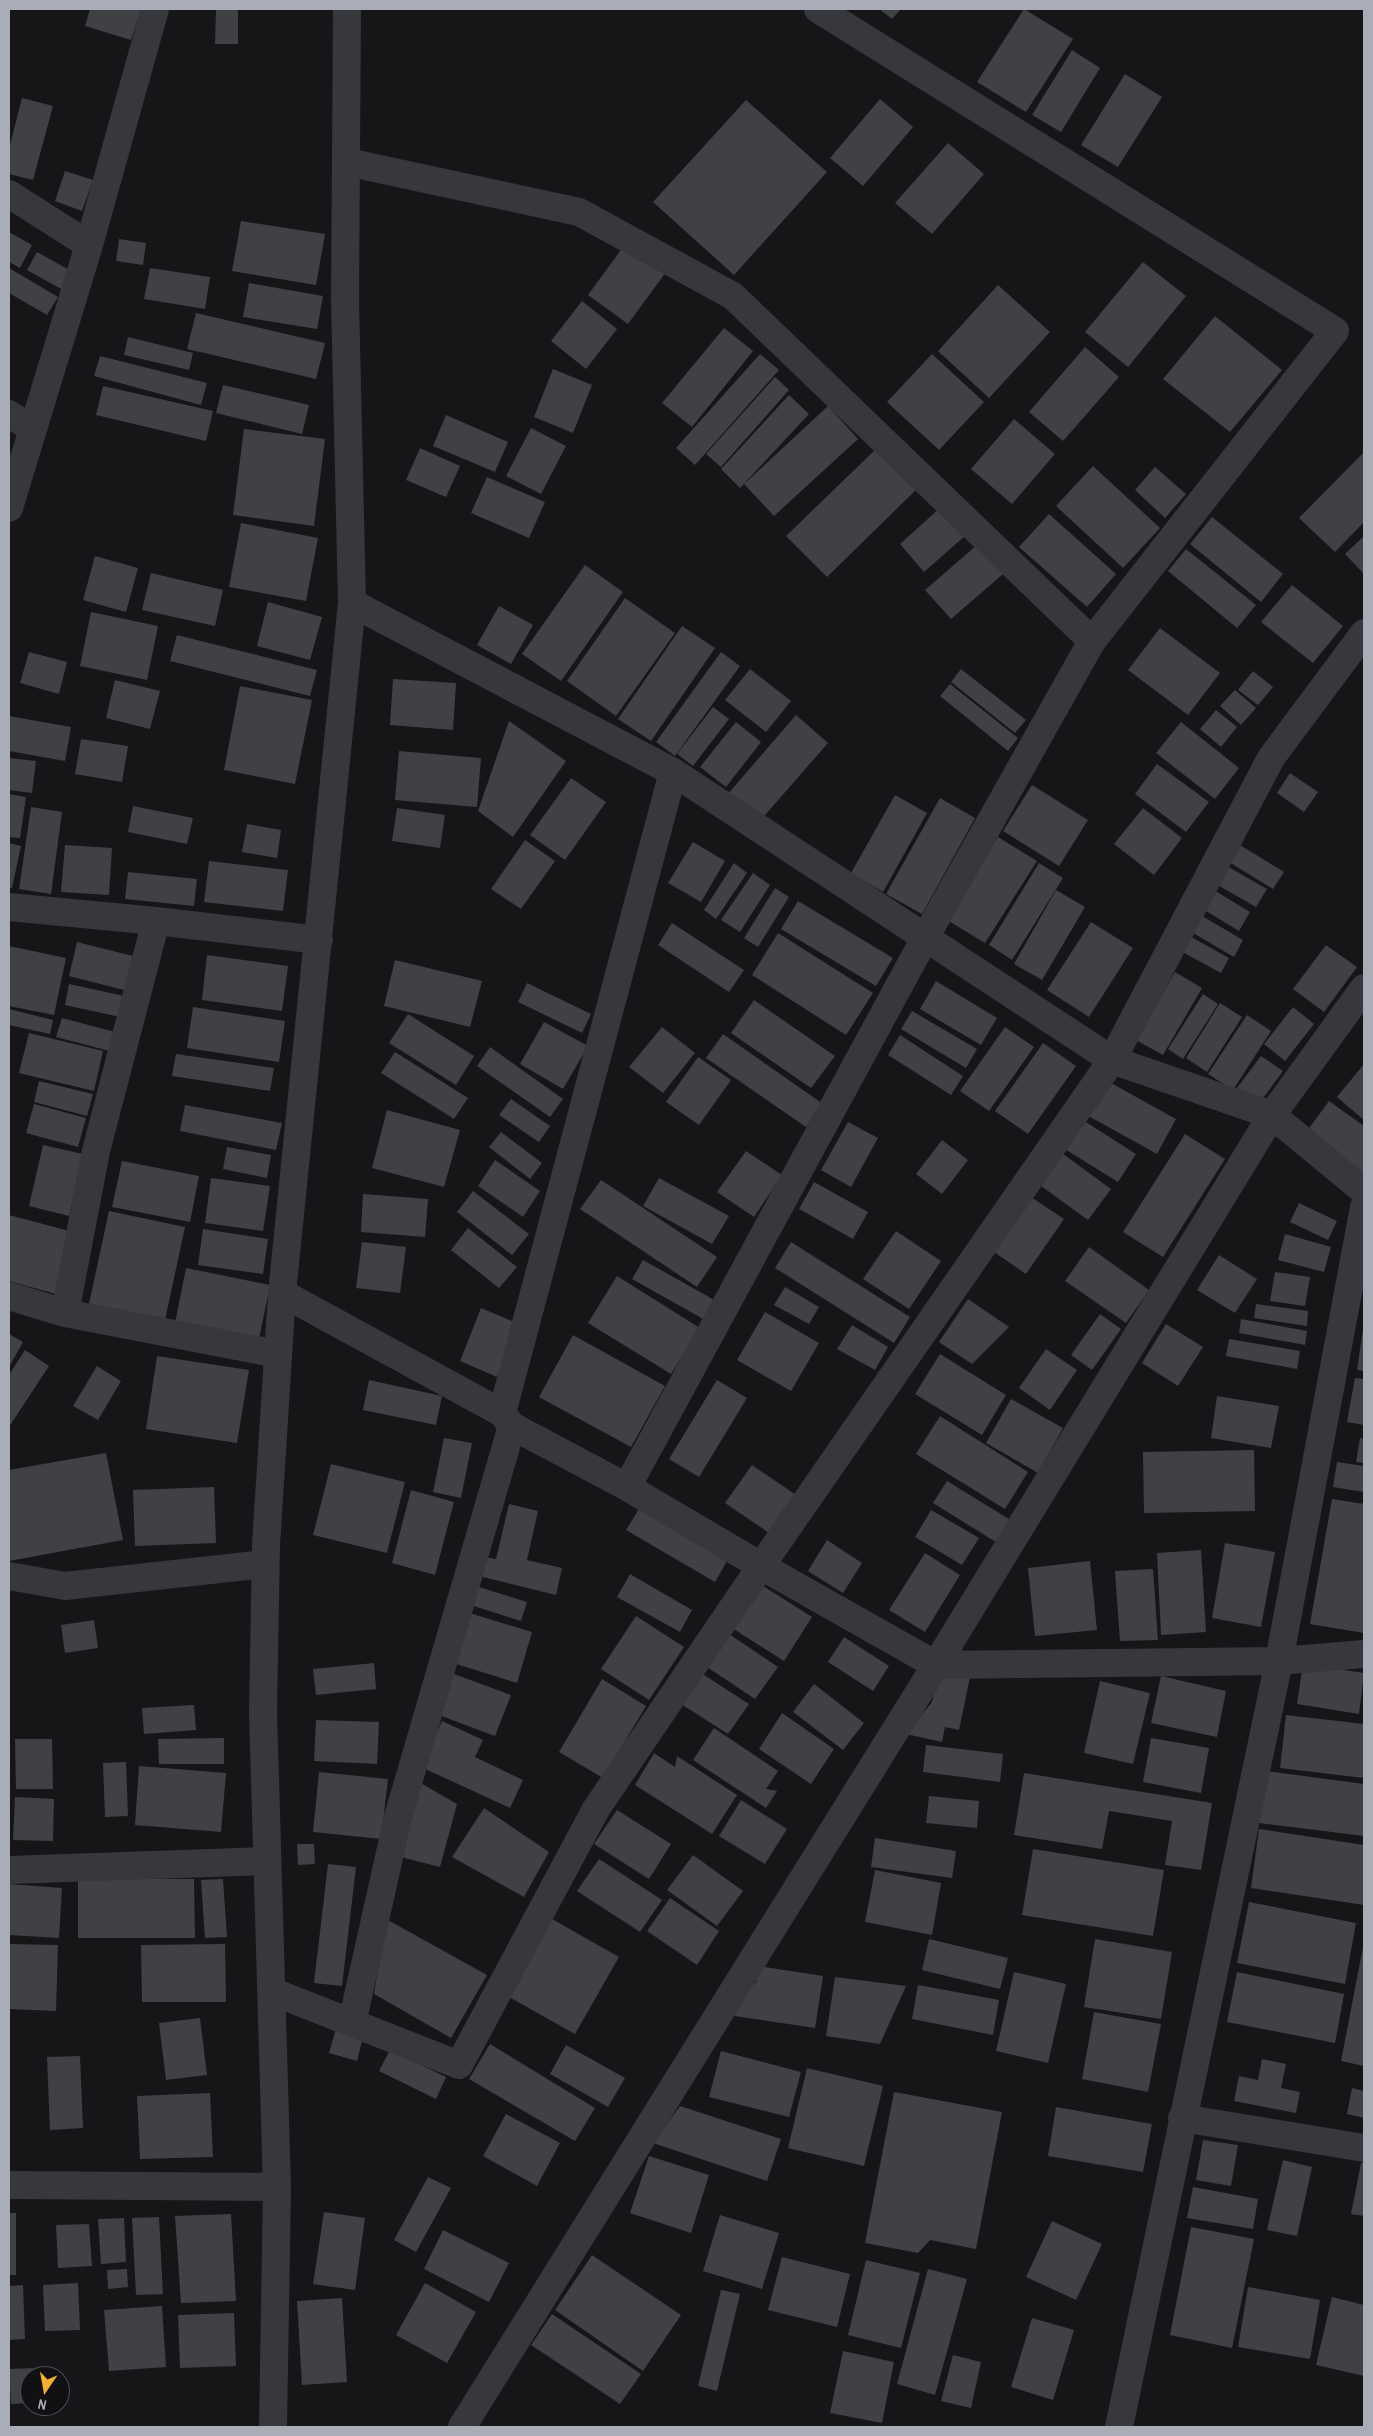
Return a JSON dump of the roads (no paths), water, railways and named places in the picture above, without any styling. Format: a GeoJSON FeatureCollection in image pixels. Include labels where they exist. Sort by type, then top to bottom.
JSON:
{"type":"FeatureCollection","features":[{"type":"Feature","properties":{"kind":"street"},"geometry":{"type":"LineString","coordinates":[[9,508],[89,245],[155,9]]}},
{"type":"Feature","properties":{"kind":"street"},"geometry":{"type":"LineString","coordinates":[[273,2427],[277,2187],[263,1712],[266,1564],[282,1293],[352,603],[345,299],[347,9]]}},
{"type":"Feature","properties":{"kind":"street"},"geometry":{"type":"LineString","coordinates":[[627,1487],[925,938],[1092,641],[1335,331],[818,9]]}},
{"type":"Feature","properties":{"kind":"street"},"geometry":{"type":"LineString","coordinates":[[347,162],[579,212],[733,296],[1092,641]]}},
{"type":"Feature","properties":{"kind":"street"},"geometry":{"type":"LineString","coordinates":[[9,194],[89,245]]}},
{"type":"Feature","properties":{"kind":"street"},"geometry":{"type":"LineString","coordinates":[[9,414],[33,429]]}},
{"type":"Feature","properties":{"kind":"street"},"geometry":{"type":"LineString","coordinates":[[352,603],[673,772],[1112,1060],[1272,1115],[1364,1191]]}},
{"type":"Feature","properties":{"kind":"street"},"geometry":{"type":"LineString","coordinates":[[271,1991],[459,2065],[596,1809],[761,1566],[1112,1060],[1271,758],[1364,633]]}},
{"type":"Feature","properties":{"kind":"street"},"geometry":{"type":"LineString","coordinates":[[352,2023],[398,1817],[507,1420],[673,772]]}},
{"type":"Feature","properties":{"kind":"street"},"geometry":{"type":"LineString","coordinates":[[9,907],[156,921],[319,940]]}},
{"type":"Feature","properties":{"kind":"street"},"geometry":{"type":"LineString","coordinates":[[65,1313],[96,1151],[156,921]]}},
{"type":"Feature","properties":{"kind":"street"},"geometry":{"type":"LineString","coordinates":[[462,2427],[936,1665],[1272,1115],[1364,988]]}},
{"type":"Feature","properties":{"kind":"street"},"geometry":{"type":"LineString","coordinates":[[1118,2427],[1279,1660],[1364,1207]]}},
{"type":"Feature","properties":{"kind":"street"},"geometry":{"type":"LineString","coordinates":[[282,1293],[627,1487],[761,1566],[936,1665],[1279,1660],[1364,1654]]}},
{"type":"Feature","properties":{"kind":"street"},"geometry":{"type":"LineString","coordinates":[[9,1296],[65,1313],[278,1354]]}},
{"type":"Feature","properties":{"kind":"street"},"geometry":{"type":"LineString","coordinates":[[9,1576],[65,1586],[266,1564]]}},
{"type":"Feature","properties":{"kind":"street"},"geometry":{"type":"LineString","coordinates":[[9,1870],[267,1861]]}},
{"type":"Feature","properties":{"kind":"street"},"geometry":{"type":"LineString","coordinates":[[1182,2118],[1364,2148]]}},
{"type":"Feature","properties":{"kind":"street"},"geometry":{"type":"LineString","coordinates":[[9,2185],[277,2187]]}}]}
